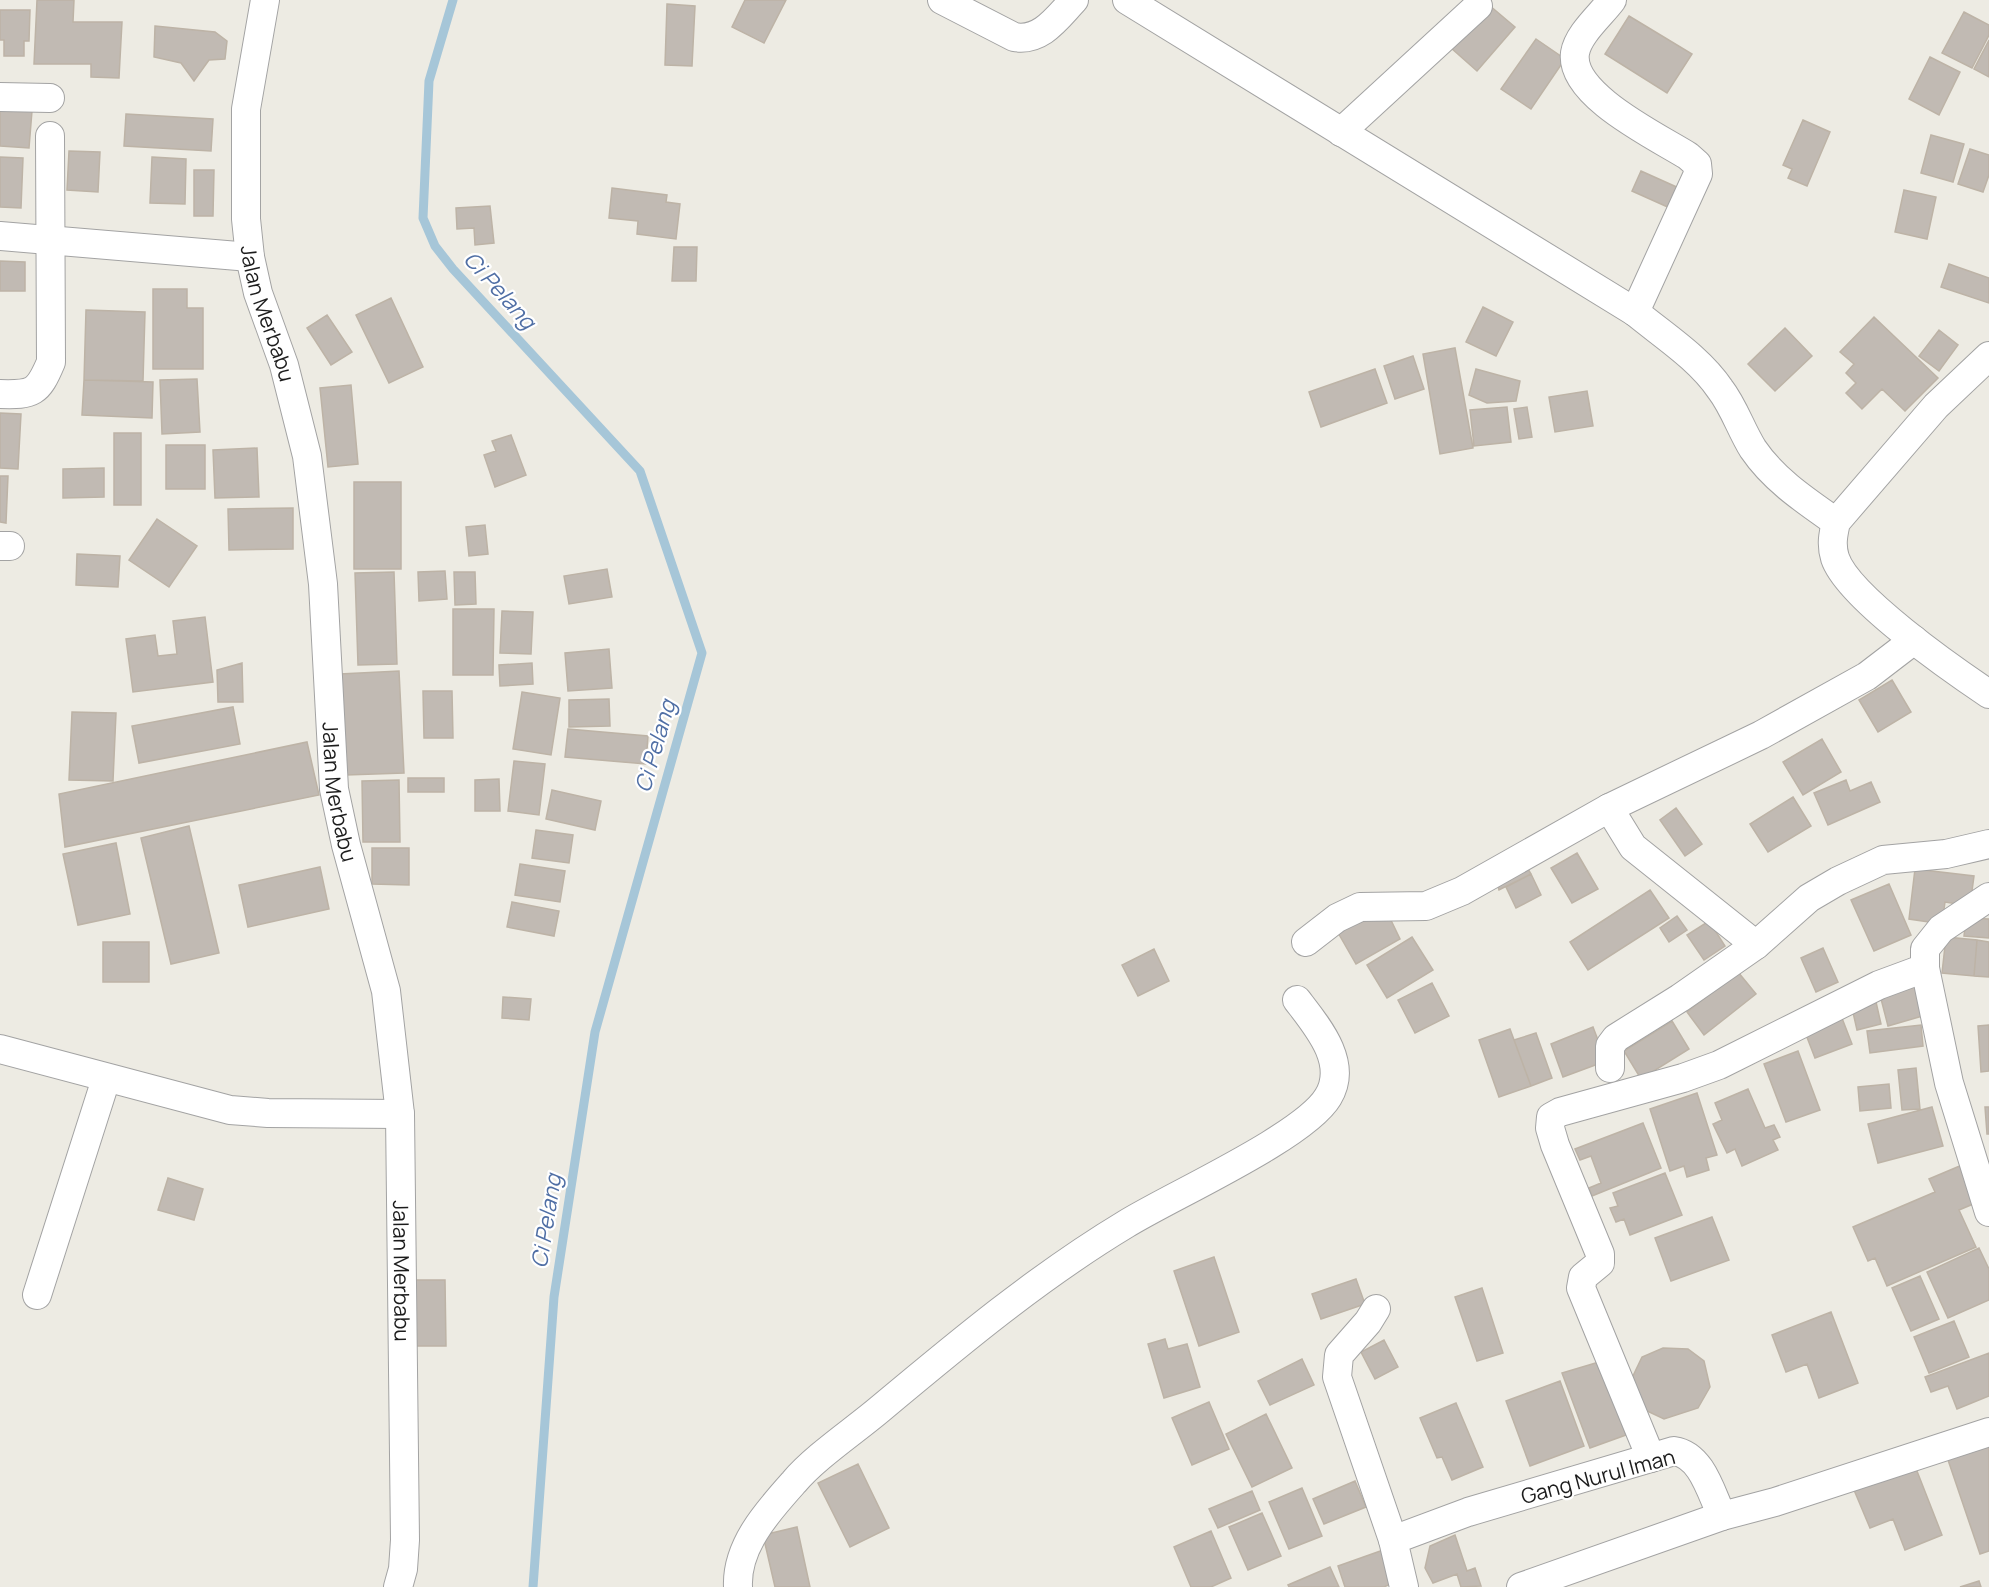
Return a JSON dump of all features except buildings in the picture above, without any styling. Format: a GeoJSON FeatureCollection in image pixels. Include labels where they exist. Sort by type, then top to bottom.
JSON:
{"type":"FeatureCollection","features":[{"type":"Feature","properties":{"kind":"street","name":"Jalan Merbabu"},"geometry":{"type":"LineString","coordinates":[[265,0],[246,109],[246,219],[250,257],[258,293],[284,365],[307,456],[323,584],[334,789],[346,845],[386,991],[400,1114],[405,1540],[403,1569],[398,1587]]}},
{"type":"Feature","properties":{"kind":"street"},"geometry":{"type":"LineString","coordinates":[[942,0],[1014,37],[1023,39],[1040,34],[1074,0]]}},
{"type":"Feature","properties":{"kind":"street"},"geometry":{"type":"LineString","coordinates":[[1127,0],[1635,312],[1703,368],[1721,389],[1753,448],[1769,469],[1795,493],[1836,522]]}},
{"type":"Feature","properties":{"kind":"street"},"geometry":{"type":"LineString","coordinates":[[1612,0],[1584,36],[1575,52],[1575,64],[1598,100],[1688,156],[1696,164],[1698,174],[1635,312]]}},
{"type":"Feature","properties":{"kind":"street"},"geometry":{"type":"LineString","coordinates":[[1341,132],[1478,6]]}},
{"type":"Feature","properties":{"kind":"street"},"geometry":{"type":"LineString","coordinates":[[0,97],[50,98]]}},
{"type":"Feature","properties":{"kind":"street"},"geometry":{"type":"LineString","coordinates":[[0,394],[27,394],[42,383],[51,362],[50,136]]}},
{"type":"Feature","properties":{"kind":"street"},"geometry":{"type":"LineString","coordinates":[[0,236],[50,238],[250,257]]}},
{"type":"Feature","properties":{"kind":"street"},"geometry":{"type":"LineString","coordinates":[[1985,685],[1914,640],[1844,575],[1835,559],[1831,542],[1836,522],[1935,406],[1989,356]]}},
{"type":"Feature","properties":{"kind":"street"},"geometry":{"type":"LineString","coordinates":[[1306,942],[1337,918],[1360,907],[1426,906],[1443,900],[1609,808],[1761,735],[1867,676],[1914,640]]}},
{"type":"Feature","properties":{"kind":"street"},"geometry":{"type":"LineString","coordinates":[[1609,808],[1633,847],[1756,945]]}},
{"type":"Feature","properties":{"kind":"street"},"geometry":{"type":"LineString","coordinates":[[1610,1068],[1610,1046],[1616,1038],[1680,998],[1756,945],[1809,898],[1883,860],[1946,854],[1989,844]]}},
{"type":"Feature","properties":{"kind":"street"},"geometry":{"type":"LineString","coordinates":[[1989,897],[1941,929],[1926,950],[1926,969],[1949,1083],[1989,1212]]}},
{"type":"Feature","properties":{"kind":"street"},"geometry":{"type":"LineString","coordinates":[[1651,1458],[1581,1288],[1583,1277],[1600,1263],[1600,1254],[1555,1145],[1550,1128],[1551,1117],[1560,1112],[1683,1078],[1719,1065],[1880,985],[1926,969]]}},
{"type":"Feature","properties":{"kind":"street"},"geometry":{"type":"LineString","coordinates":[[738,1587],[742,1555],[757,1528],[795,1480],[887,1403],[1025,1291],[1126,1224],[1278,1139],[1307,1118],[1329,1096],[1336,1069],[1328,1045],[1297,1000]]}},
{"type":"Feature","properties":{"kind":"street"},"geometry":{"type":"LineString","coordinates":[[0,1049],[230,1110],[268,1113],[400,1114]]}},
{"type":"Feature","properties":{"kind":"street"},"geometry":{"type":"LineString","coordinates":[[37,1295],[106,1078]]}},
{"type":"Feature","properties":{"kind":"street"},"geometry":{"type":"LineString","coordinates":[[1376,1309],[1368,1322],[1339,1355],[1336,1377],[1393,1540],[1404,1587]]}},
{"type":"Feature","properties":{"kind":"street"},"geometry":{"type":"LineString","coordinates":[[1521,1587],[1722,1515],[1775,1502],[1989,1432]]}},
{"type":"Feature","properties":{"kind":"street","name":"Gang Nurul Iman"},"geometry":{"type":"LineString","coordinates":[[1393,1540],[1468,1512],[1674,1451],[1685,1453],[1700,1468],[1722,1515]]}},
{"type":"Feature","properties":{"kind":"waterway","name":"Ci Pelang"},"geometry":{"type":"LineString","coordinates":[[453,0],[429,81],[423,218],[435,246],[453,269],[640,471],[702,653],[595,1032],[554,1297],[533,1587]]}}]}
